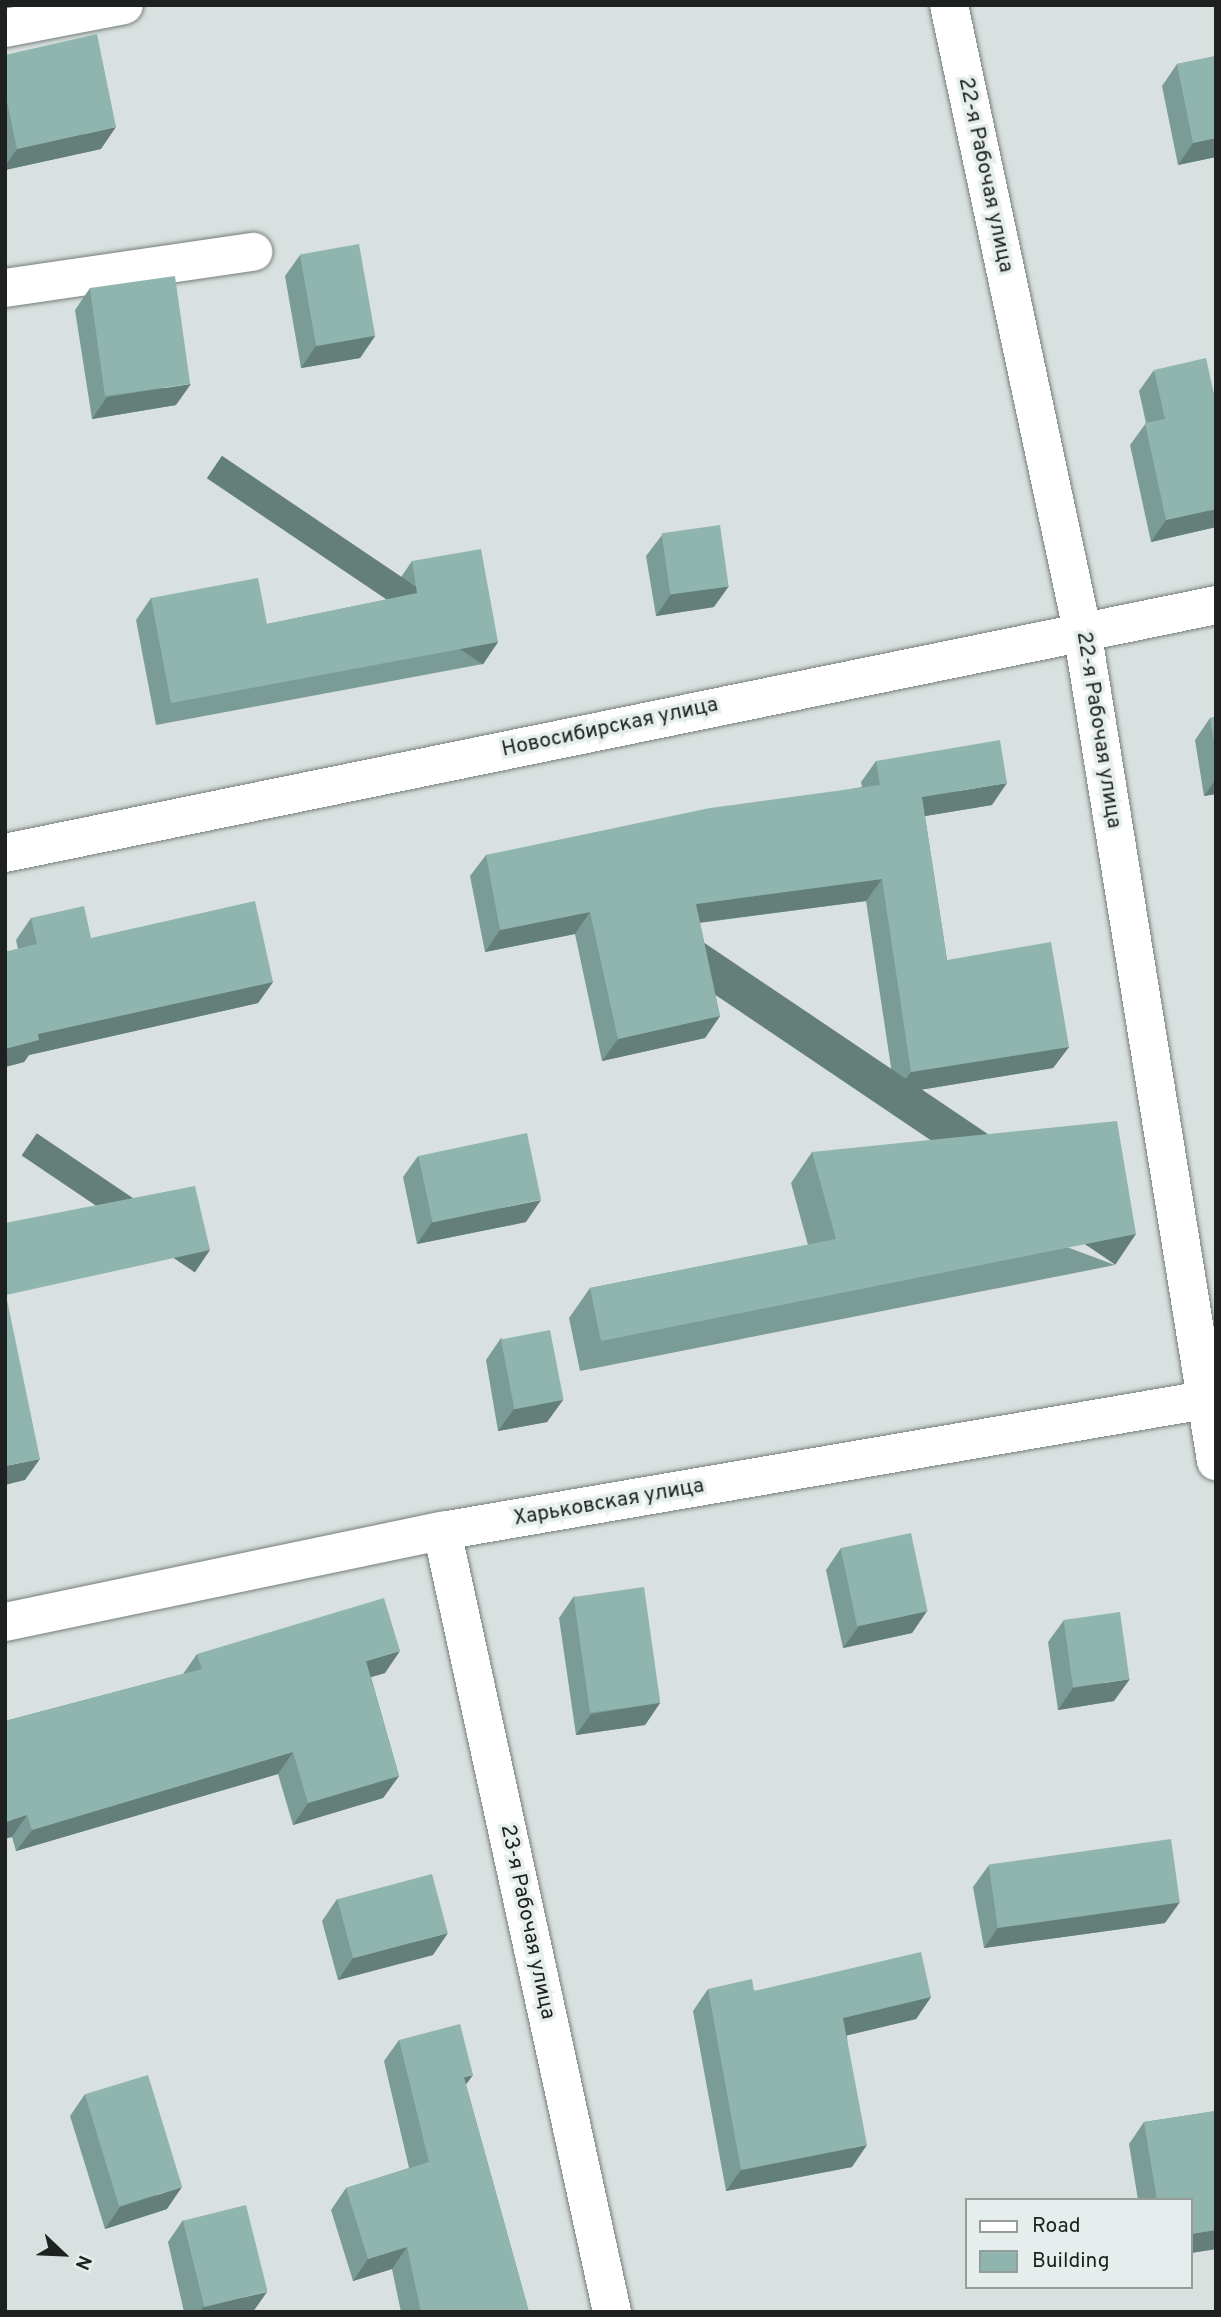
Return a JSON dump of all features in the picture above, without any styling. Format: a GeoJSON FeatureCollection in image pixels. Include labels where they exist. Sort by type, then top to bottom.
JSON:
{"type":"FeatureCollection","features":[{"type":"Feature","properties":{"kind":"street"},"geometry":{"type":"LineString","coordinates":[[5,28],[124,5]]}},
{"type":"Feature","properties":{"kind":"street","name":"22-я Рабочая улица"},"geometry":{"type":"LineString","coordinates":[[948,5],[1082,630],[1210,1399],[1216,1461]]}},
{"type":"Feature","properties":{"kind":"street"},"geometry":{"type":"LineString","coordinates":[[5,288],[253,252]]}},
{"type":"Feature","properties":{"kind":"street","name":"Новосибирская улица"},"geometry":{"type":"LineString","coordinates":[[5,853],[1082,630],[1216,605]]}},
{"type":"Feature","properties":{"kind":"street","name":"Харьковская улица"},"geometry":{"type":"LineString","coordinates":[[5,1622],[442,1531],[1210,1399]]}},
{"type":"Feature","properties":{"kind":"street","name":"23-я Рабочая улица"},"geometry":{"type":"LineString","coordinates":[[442,1531],[612,2312]]}},
{"type":"Feature","properties":{"kind":"building"},"geometry":{"type":"Polygon","coordinates":[[[97,34],[116,127],[17,149],[5,92],[5,55],[97,34]]]}},
{"type":"Feature","properties":{"kind":"building"},"geometry":{"type":"Polygon","coordinates":[[[1216,56],[1216,138],[1193,143],[1177,64],[1216,56]]]}},
{"type":"Feature","properties":{"kind":"building"},"geometry":{"type":"Polygon","coordinates":[[[359,244],[375,336],[316,346],[300,254],[359,244]]]}},
{"type":"Feature","properties":{"kind":"building"},"geometry":{"type":"Polygon","coordinates":[[[175,276],[190,384],[105,396],[90,288],[175,276]]]}},
{"type":"Feature","properties":{"kind":"building"},"geometry":{"type":"Polygon","coordinates":[[[1206,358],[1216,403],[1216,509],[1166,520],[1145,423],[1165,419],[1154,370],[1206,358]]]}},
{"type":"Feature","properties":{"kind":"building"},"geometry":{"type":"Polygon","coordinates":[[[720,525],[729,586],[670,595],[662,533],[720,525]]]}},
{"type":"Feature","properties":{"kind":"building"},"geometry":{"type":"Polygon","coordinates":[[[481,549],[498,642],[171,703],[151,598],[258,578],[267,624],[417,593],[412,561],[481,549]]]}},
{"type":"Feature","properties":{"kind":"building"},"geometry":{"type":"Polygon","coordinates":[[[1216,717],[1216,753],[1210,718],[1216,717]]]}},
{"type":"Feature","properties":{"kind":"building"},"geometry":{"type":"Polygon","coordinates":[[[1000,740],[1007,783],[922,797],[947,960],[1051,942],[1069,1047],[911,1072],[882,879],[696,904],[720,1016],[618,1039],[590,912],[500,930],[486,855],[710,808],[880,785],[876,761],[1000,740]]]}},
{"type":"Feature","properties":{"kind":"building"},"geometry":{"type":"Polygon","coordinates":[[[255,901],[273,982],[38,1034],[39,1040],[5,1049],[5,952],[37,944],[31,918],[84,906],[91,938],[255,901]]]}},
{"type":"Feature","properties":{"kind":"building"},"geometry":{"type":"Polygon","coordinates":[[[1117,1121],[1136,1234],[601,1341],[590,1288],[836,1239],[812,1152],[1117,1121]]]}},
{"type":"Feature","properties":{"kind":"building"},"geometry":{"type":"Polygon","coordinates":[[[527,1133],[541,1200],[433,1223],[418,1156],[527,1133]]]}},
{"type":"Feature","properties":{"kind":"building"},"geometry":{"type":"Polygon","coordinates":[[[195,1186],[210,1250],[6,1295],[40,1459],[5,1466],[5,1223],[195,1186]]]}},
{"type":"Feature","properties":{"kind":"building"},"geometry":{"type":"Polygon","coordinates":[[[550,1330],[564,1400],[514,1409],[501,1340],[550,1330]]]}},
{"type":"Feature","properties":{"kind":"building"},"geometry":{"type":"Polygon","coordinates":[[[911,1533],[928,1611],[857,1626],[841,1548],[911,1533]]]}},
{"type":"Feature","properties":{"kind":"building"},"geometry":{"type":"Polygon","coordinates":[[[644,1587],[660,1703],[590,1713],[574,1597],[644,1587]]]}},
{"type":"Feature","properties":{"kind":"building"},"geometry":{"type":"Polygon","coordinates":[[[384,1598],[400,1651],[366,1661],[399,1776],[308,1803],[293,1752],[32,1830],[27,1815],[5,1822],[5,1721],[202,1669],[197,1654],[384,1598]]]}},
{"type":"Feature","properties":{"kind":"building"},"geometry":{"type":"Polygon","coordinates":[[[1120,1612],[1129,1679],[1073,1687],[1064,1620],[1120,1612]]]}},
{"type":"Feature","properties":{"kind":"building"},"geometry":{"type":"Polygon","coordinates":[[[1171,1839],[1180,1902],[998,1928],[989,1865],[1171,1839]]]}},
{"type":"Feature","properties":{"kind":"building"},"geometry":{"type":"Polygon","coordinates":[[[432,1874],[448,1933],[353,1958],[337,1899],[432,1874]]]}},
{"type":"Feature","properties":{"kind":"building"},"geometry":{"type":"Polygon","coordinates":[[[921,1952],[931,1997],[843,2018],[867,2145],[741,2170],[708,1989],[752,1979],[754,1991],[921,1952]]]}},
{"type":"Feature","properties":{"kind":"building"},"geometry":{"type":"Polygon","coordinates":[[[460,2024],[473,2075],[464,2077],[529,2312],[421,2312],[407,2247],[368,2259],[346,2188],[429,2162],[399,2040],[460,2024]]]}},
{"type":"Feature","properties":{"kind":"building"},"geometry":{"type":"Polygon","coordinates":[[[148,2075],[182,2187],[119,2206],[85,2094],[148,2075]]]}},
{"type":"Feature","properties":{"kind":"building"},"geometry":{"type":"Polygon","coordinates":[[[1216,2111],[1216,2230],[1193,2234],[1193,2198],[1157,2198],[1144,2122],[1216,2111]]]}},
{"type":"Feature","properties":{"kind":"building"},"geometry":{"type":"Polygon","coordinates":[[[246,2205],[268,2291],[204,2307],[183,2221],[246,2205]]]}}]}
